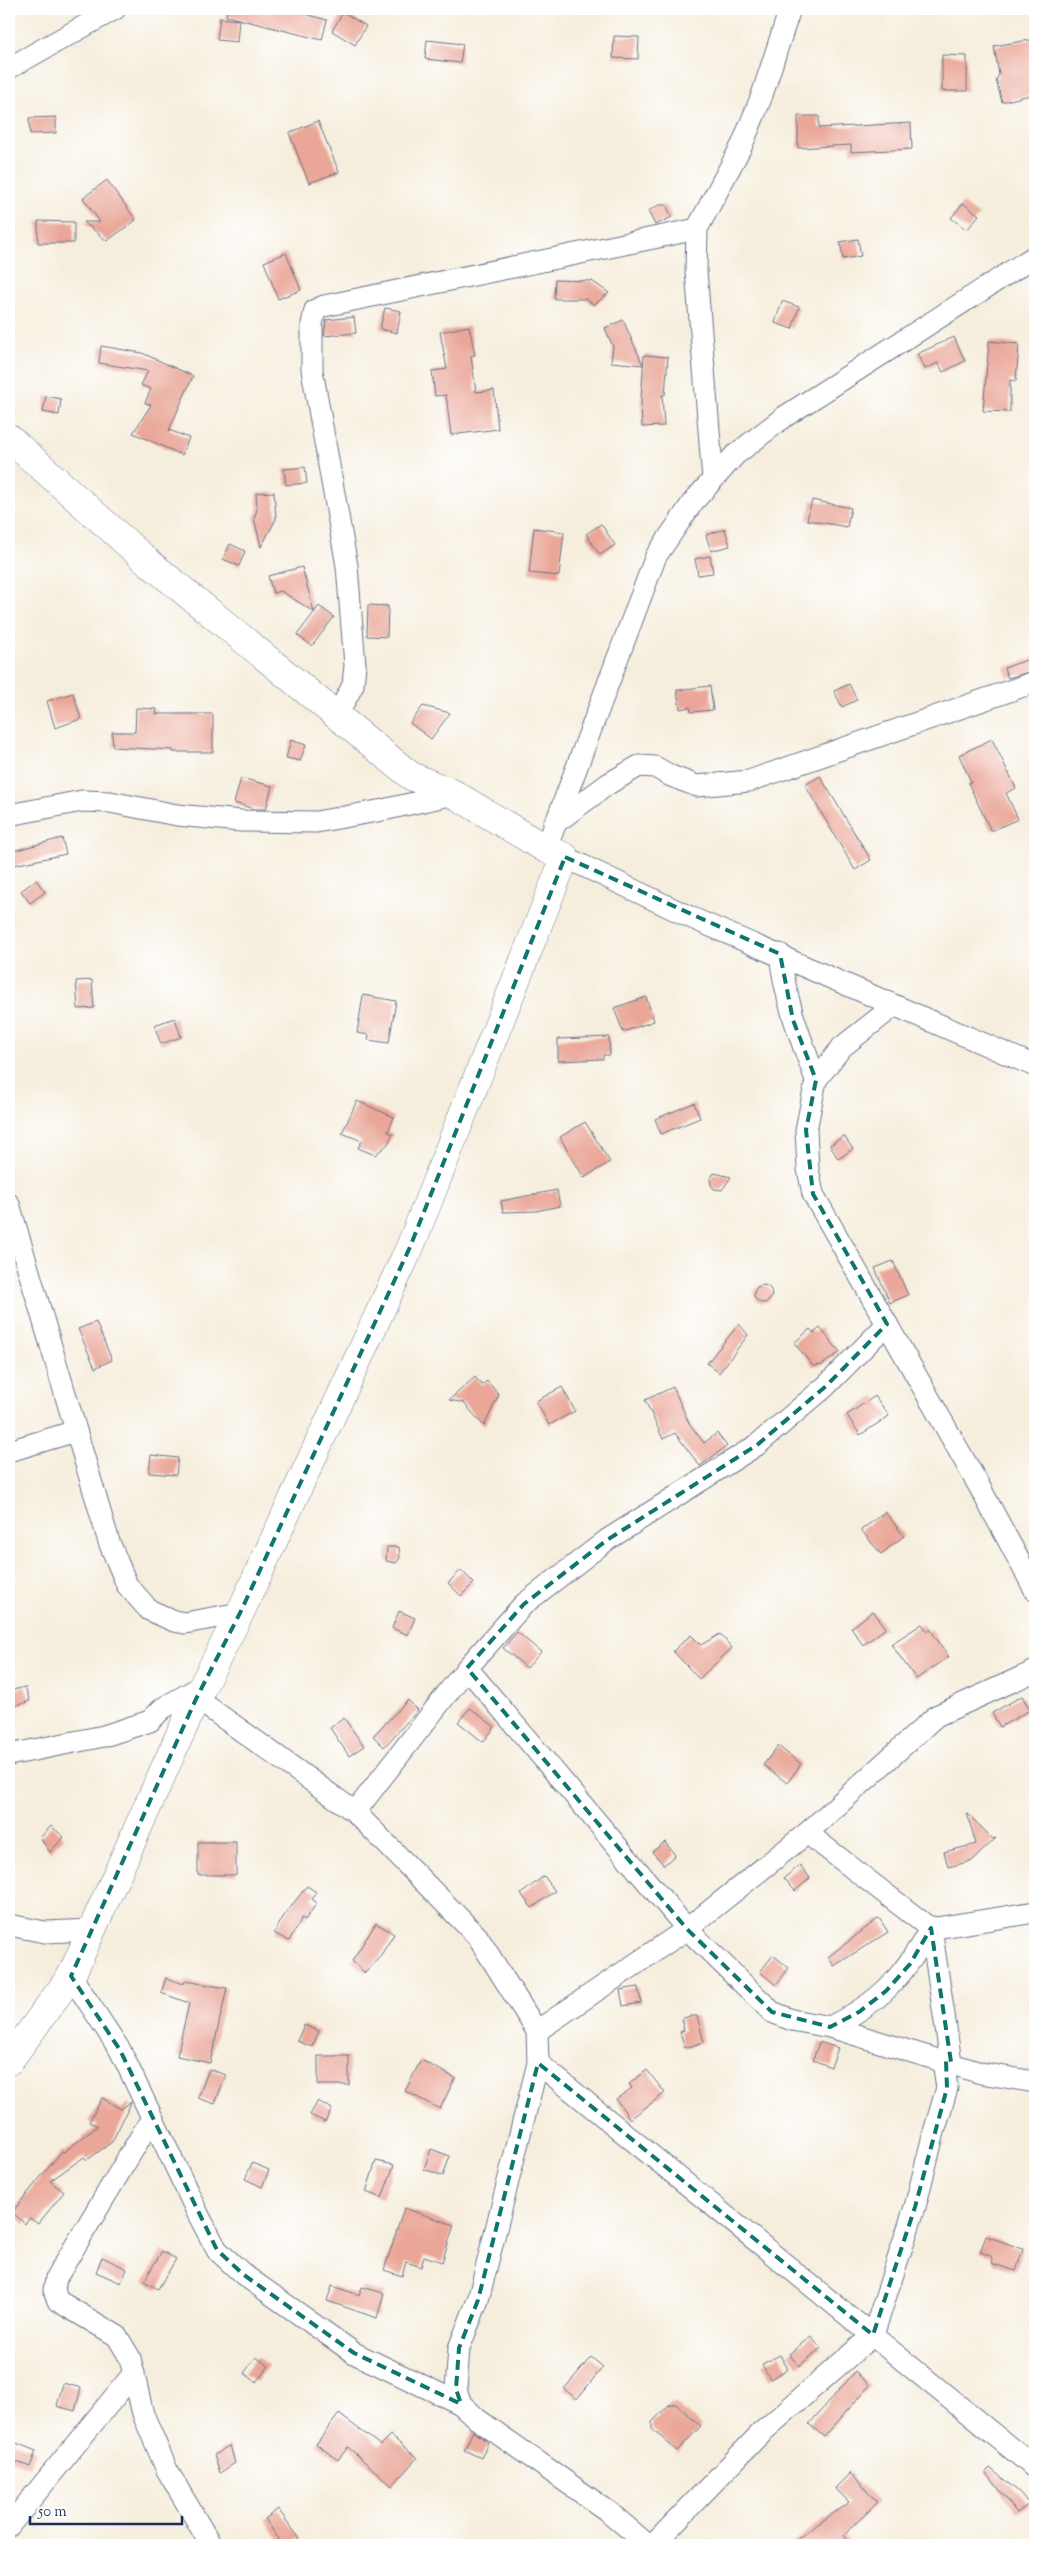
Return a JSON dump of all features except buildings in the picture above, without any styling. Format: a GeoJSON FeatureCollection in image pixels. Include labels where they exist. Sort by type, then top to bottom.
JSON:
{"type":"FeatureCollection","features":[{"type":"Feature","properties":{"kind":"street"},"geometry":{"type":"LineString","coordinates":[[9,68],[115,9]]}},
{"type":"Feature","properties":{"kind":"street"},"geometry":{"type":"LineString","coordinates":[[713,480],[696,271],[697,229],[745,138],[761,98],[790,9]]}},
{"type":"Feature","properties":{"kind":"street"},"geometry":{"type":"LineString","coordinates":[[337,716],[353,684],[355,665],[347,566],[312,370],[312,324],[315,310],[324,306],[697,229]]}},
{"type":"Feature","properties":{"kind":"street"},"geometry":{"type":"LineString","coordinates":[[9,2061],[71,1976],[200,1692],[240,1613],[410,1247],[656,556],[693,502],[735,455],[784,417],[1035,256]]}},
{"type":"Feature","properties":{"kind":"street"},"geometry":{"type":"LineString","coordinates":[[9,438],[147,561],[411,776],[454,794],[555,843],[692,918],[780,954],[894,1006],[1035,1066]]}},
{"type":"Feature","properties":{"kind":"street"},"geometry":{"type":"LineString","coordinates":[[555,843],[608,784],[640,766],[656,767],[671,776],[697,786],[749,781],[1035,682]]}},
{"type":"Feature","properties":{"kind":"street"},"geometry":{"type":"LineString","coordinates":[[9,814],[82,801],[110,802],[177,815],[241,821],[316,822],[384,810],[454,794]]}},
{"type":"Feature","properties":{"kind":"street"},"geometry":{"type":"LineString","coordinates":[[780,954],[783,986],[790,1011],[816,1080]]}},
{"type":"Feature","properties":{"kind":"street"},"geometry":{"type":"LineString","coordinates":[[894,1006],[842,1047],[816,1080],[806,1130],[808,1170],[813,1194],[1035,1590]]}},
{"type":"Feature","properties":{"kind":"street"},"geometry":{"type":"LineString","coordinates":[[9,1204],[109,1542],[127,1585],[149,1610],[174,1621],[194,1623],[240,1613]]}},
{"type":"Feature","properties":{"kind":"street"},"geometry":{"type":"LineString","coordinates":[[355,1812],[467,1668],[524,1604],[607,1540],[756,1445],[826,1386],[887,1324]]}},
{"type":"Feature","properties":{"kind":"street"},"geometry":{"type":"LineString","coordinates":[[9,1451],[76,1431]]}},
{"type":"Feature","properties":{"kind":"street"},"geometry":{"type":"LineString","coordinates":[[467,1668],[687,1929],[772,2012],[792,2020],[830,2027],[947,2061],[981,2073],[1035,2082]]}},
{"type":"Feature","properties":{"kind":"street"},"geometry":{"type":"LineString","coordinates":[[537,2031],[687,1929],[807,1833],[936,1716],[1035,1671]]}},
{"type":"Feature","properties":{"kind":"street"},"geometry":{"type":"LineString","coordinates":[[9,1755],[104,1736],[150,1721],[163,1708],[200,1692]]}},
{"type":"Feature","properties":{"kind":"street"},"geometry":{"type":"LineString","coordinates":[[200,1692],[355,1812],[477,1936],[537,2031],[538,2062],[478,2300],[459,2348],[456,2389],[461,2404]]}},
{"type":"Feature","properties":{"kind":"street"},"geometry":{"type":"LineString","coordinates":[[807,1833],[920,1923],[932,1928],[1035,1912]]}},
{"type":"Feature","properties":{"kind":"street"},"geometry":{"type":"LineString","coordinates":[[9,1925],[45,1932],[93,1930]]}},
{"type":"Feature","properties":{"kind":"street"},"geometry":{"type":"LineString","coordinates":[[830,2027],[859,2012],[886,1992],[910,1964],[932,1928]]}},
{"type":"Feature","properties":{"kind":"street"},"geometry":{"type":"LineString","coordinates":[[653,2545],[760,2434],[873,2335],[915,2207],[934,2132],[948,2088],[947,2061],[932,1928]]}},
{"type":"Feature","properties":{"kind":"street"},"geometry":{"type":"LineString","coordinates":[[71,1976],[120,2050],[217,2250],[244,2275],[354,2353],[461,2404],[477,2419],[609,2512],[648,2545]]}},
{"type":"Feature","properties":{"kind":"street"},"geometry":{"type":"LineString","coordinates":[[538,2062],[1035,2468]]}},
{"type":"Feature","properties":{"kind":"street"},"geometry":{"type":"LineString","coordinates":[[948,2088],[960,2080],[981,2073]]}},
{"type":"Feature","properties":{"kind":"street"},"geometry":{"type":"LineString","coordinates":[[152,2118],[56,2278],[54,2290],[58,2301],[116,2336],[130,2358],[144,2414],[167,2470],[211,2545]]}},
{"type":"Feature","properties":{"kind":"street"},"geometry":{"type":"LineString","coordinates":[[9,2526],[134,2373]]}},
{"type":"Feature","properties":{"kind":"highlighted area"},"geometry":{"type":"Polygon","coordinates":[[[565,857],[780,954],[793,1020],[816,1080],[806,1130],[813,1194],[887,1324],[826,1386],[757,1445],[607,1540],[524,1604],[467,1668],[687,1929],[772,2012],[830,2027],[859,2012],[886,1991],[910,1964],[931,1928],[951,2062],[946,2061],[947,2088],[915,2207],[873,2335],[538,2063],[478,2300],[459,2348],[456,2389],[461,2404],[354,2353],[244,2275],[217,2250],[120,2050],[71,1976],[196,1699],[240,1613],[410,1247],[565,857]]]}}]}
